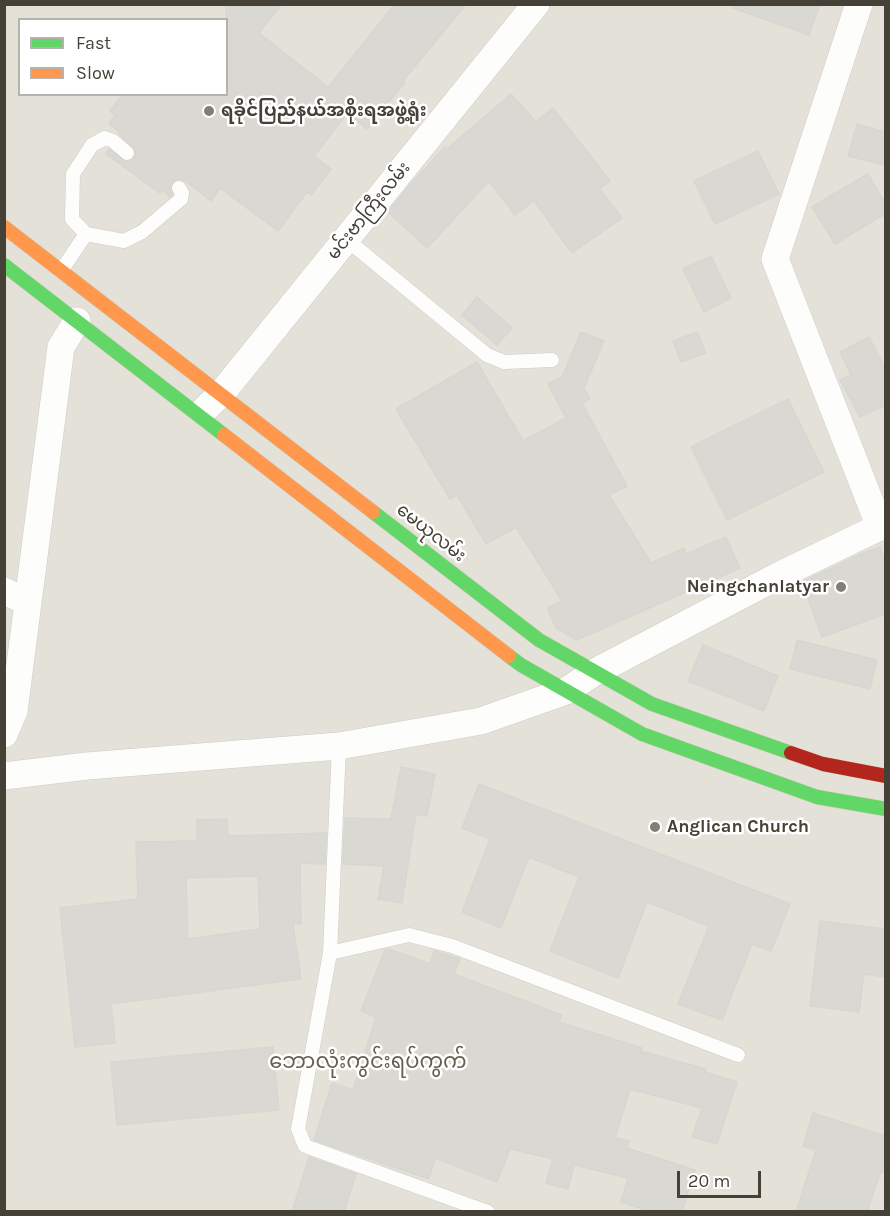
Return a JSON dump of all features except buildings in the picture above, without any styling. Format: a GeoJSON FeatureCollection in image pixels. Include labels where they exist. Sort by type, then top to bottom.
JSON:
{"type":"FeatureCollection","features":[{"type":"Feature","properties":{"kind":"main road","name":"မေယုလမ်း"},"geometry":{"type":"LineString","coordinates":[[4,226],[53,283],[77,321],[521,665],[642,734],[817,797],[885,809]]}},
{"type":"Feature","properties":{"kind":"main road","name":"မေယုလမ်း"},"geometry":{"type":"LineString","coordinates":[[7,271],[53,283],[221,394],[539,640],[652,704],[823,764],[885,776]]}},
{"type":"Feature","properties":{"kind":"street","name":"မင်းဗာကြီးလမ်း"},"geometry":{"type":"LineString","coordinates":[[198,415],[221,394],[536,4]]}},
{"type":"Feature","properties":{"kind":"street"},"geometry":{"type":"LineString","coordinates":[[4,777],[87,766],[339,746],[481,721],[566,690],[595,672],[778,576],[883,526],[775,260],[859,4]]}},
{"type":"Feature","properties":{"kind":"street"},"geometry":{"type":"LineString","coordinates":[[4,734],[14,711],[16,597],[61,347],[77,321]]}},
{"type":"Feature","properties":{"kind":"lane"},"geometry":{"type":"LineString","coordinates":[[127,153],[113,141],[105,138],[92,145],[73,174],[72,219],[86,234],[124,242],[142,232],[181,199],[182,193],[179,188]]}},
{"type":"Feature","properties":{"kind":"lane"},"geometry":{"type":"LineString","coordinates":[[53,283],[86,234]]}},
{"type":"Feature","properties":{"kind":"lane"},"geometry":{"type":"LineString","coordinates":[[346,239],[487,355],[504,362],[552,360]]}},
{"type":"Feature","properties":{"kind":"lane"},"geometry":{"type":"LineString","coordinates":[[339,746],[330,953],[298,1129],[305,1146],[488,1212]]}},
{"type":"Feature","properties":{"kind":"lane"},"geometry":{"type":"LineString","coordinates":[[330,953],[409,935],[452,946],[738,1055]]}},
{"type":"Feature","properties":{"kind":"shaded area"},"geometry":{"type":"Polygon","coordinates":[[[5,5],[885,5],[885,1211],[5,1211],[5,5]]]}},
{"type":"Feature","properties":{"kind":"traffic: fast"},"geometry":{"type":"LineString","coordinates":[[4,265],[224,435]]}},
{"type":"Feature","properties":{"kind":"traffic: fast"},"geometry":{"type":"LineString","coordinates":[[373,512],[539,640],[652,704],[791,753]]}},
{"type":"Feature","properties":{"kind":"traffic: fast"},"geometry":{"type":"LineString","coordinates":[[509,656],[642,734],[817,797],[886,809]]}},
{"type":"Feature","properties":{"kind":"traffic: slow"},"geometry":{"type":"LineString","coordinates":[[4,227],[373,512]]}},
{"type":"Feature","properties":{"kind":"traffic: slow"},"geometry":{"type":"LineString","coordinates":[[224,435],[509,656]]}},
{"type":"Feature","properties":{"kind":"traffic: jam"},"geometry":{"type":"LineString","coordinates":[[791,753],[823,764],[886,776]]}},
{"type":"Feature","properties":{"kind":"place","name":"ရခိုင်ပြည်နယ်အစိုးရအဖွဲ့ရုံး"},"geometry":{"type":"Point","coordinates":[209,111]}},
{"type":"Feature","properties":{"kind":"place","name":"Neingchanlatyar"},"geometry":{"type":"Point","coordinates":[841,587]}},
{"type":"Feature","properties":{"kind":"place","name":"Anglican Church"},"geometry":{"type":"Point","coordinates":[655,827]}},
{"type":"Feature","properties":{"kind":"district","name":"ဘောလုံးကွင်းရပ်ကွက်"},"geometry":{"type":"Point","coordinates":[368,1062]}}]}
